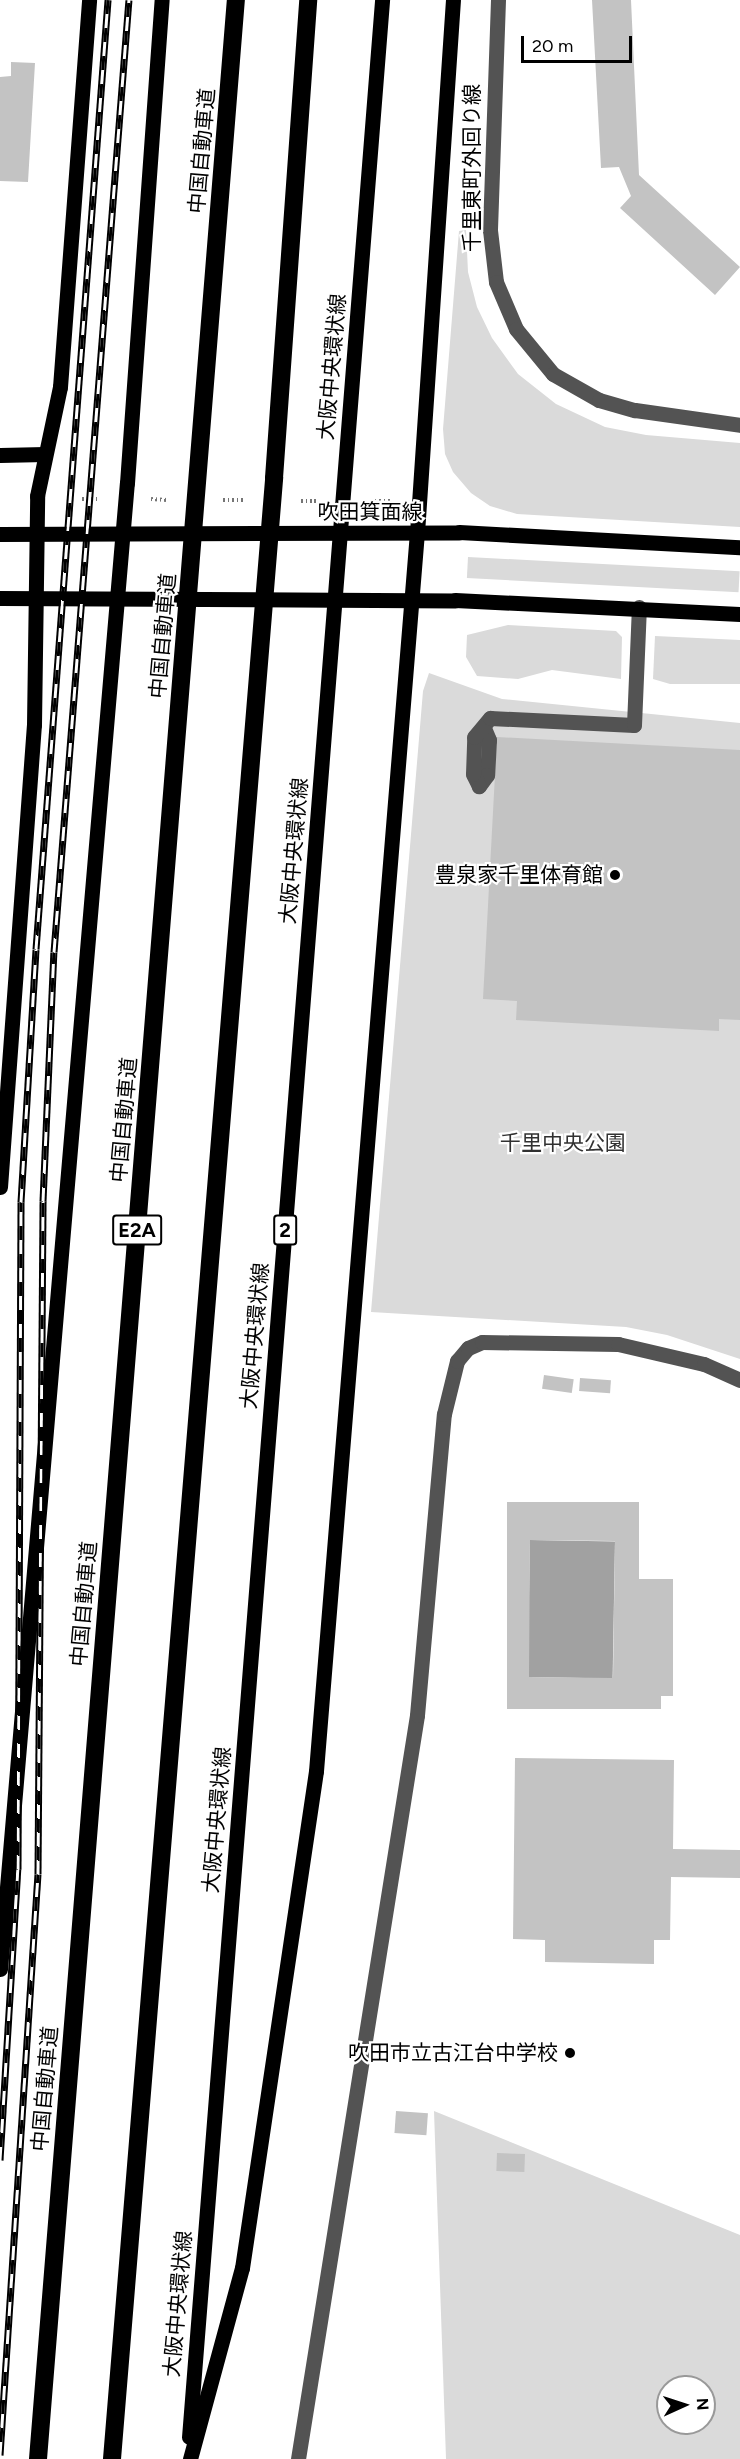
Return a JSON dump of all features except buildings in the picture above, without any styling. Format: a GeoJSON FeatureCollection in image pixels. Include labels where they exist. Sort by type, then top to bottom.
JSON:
{"type":"FeatureCollection","features":[{"type":"Feature","properties":{"kind":"highway","name":"中国自動車道"},"geometry":{"type":"LineString","coordinates":[[38,2459],[236,0]]}},
{"type":"Feature","properties":{"kind":"highway"},"geometry":{"type":"LineString","coordinates":[[112,2459],[274,478],[308,0]]}},
{"type":"Feature","properties":{"kind":"main road"},"geometry":{"type":"LineString","coordinates":[[0,1187],[34,725],[34,533],[45,454],[60,387],[89,0]]}},
{"type":"Feature","properties":{"kind":"main road"},"geometry":{"type":"LineString","coordinates":[[0,1969],[127,483],[162,0]]}},
{"type":"Feature","properties":{"kind":"main road","name":"大阪中央環状線"},"geometry":{"type":"LineString","coordinates":[[189,2459],[382,0]]}},
{"type":"Feature","properties":{"kind":"main road"},"geometry":{"type":"LineString","coordinates":[[189,2459],[242,2268],[316,1771],[417,533],[453,0]]}},
{"type":"Feature","properties":{"kind":"main road"},"geometry":{"type":"LineString","coordinates":[[0,455],[45,454]]}},
{"type":"Feature","properties":{"kind":"main road","name":"吹田箕面線"},"geometry":{"type":"LineString","coordinates":[[0,534],[388,532],[740,547]]}},
{"type":"Feature","properties":{"kind":"main road"},"geometry":{"type":"LineString","coordinates":[[0,598],[410,600],[740,614]]}},
{"type":"Feature","properties":{"kind":"street","name":"千里東町外回り線"},"geometry":{"type":"LineString","coordinates":[[498,0],[490,230],[496,282],[516,329],[554,374],[599,400],[635,410],[740,425]]}},
{"type":"Feature","properties":{"kind":"street"},"geometry":{"type":"LineString","coordinates":[[484,728],[486,720],[500,717],[634,725],[639,608]]}},
{"type":"Feature","properties":{"kind":"street"},"geometry":{"type":"LineString","coordinates":[[298,2459],[417,1715],[444,1414],[457,1361],[468,1348],[482,1342],[618,1344],[704,1364],[740,1380]]}},
{"type":"Feature","properties":{"kind":"path"},"geometry":{"type":"LineString","coordinates":[[82,499],[105,499]]}},
{"type":"Feature","properties":{"kind":"path"},"geometry":{"type":"LineString","coordinates":[[141,499],[177,500]]}},
{"type":"Feature","properties":{"kind":"path"},"geometry":{"type":"LineString","coordinates":[[212,500],[248,500]]}},
{"type":"Feature","properties":{"kind":"path"},"geometry":{"type":"LineString","coordinates":[[295,501],[319,501]]}},
{"type":"Feature","properties":{"kind":"path"},"geometry":{"type":"LineString","coordinates":[[366,501],[390,501]]}},
{"type":"Feature","properties":{"kind":"green space"},"geometry":{"type":"Polygon","coordinates":[[[466,230],[468,272],[477,307],[492,338],[518,374],[556,404],[605,427],[646,435],[740,443],[740,527],[517,514],[490,506],[471,493],[453,472],[445,454],[443,429],[459,231],[466,230]]]}},
{"type":"Feature","properties":{"kind":"green space"},"geometry":{"type":"Polygon","coordinates":[[[468,557],[740,571],[739,592],[467,578],[468,557]]]}},
{"type":"Feature","properties":{"kind":"green space"},"geometry":{"type":"Polygon","coordinates":[[[508,625],[616,631],[622,637],[621,679],[552,670],[518,679],[477,676],[466,657],[467,635],[508,625]]]}},
{"type":"Feature","properties":{"kind":"green space"},"geometry":{"type":"Polygon","coordinates":[[[655,636],[740,640],[740,684],[670,684],[653,679],[655,636]]]}},
{"type":"Feature","properties":{"kind":"green space","name":"千里中央公園"},"geometry":{"type":"Polygon","coordinates":[[[429,673],[502,699],[740,723],[740,1359],[667,1335],[626,1327],[371,1312],[423,691],[429,673]]]}},
{"type":"Feature","properties":{"kind":"green space"},"geometry":{"type":"Polygon","coordinates":[[[434,2111],[740,2235],[740,2459],[446,2459],[434,2111]]]}},
{"type":"Feature","properties":{"kind":"shaded area"},"geometry":{"type":"Polygon","coordinates":[[[530,1540],[615,1541],[613,1678],[528,1677],[530,1540]]]}},
{"type":"Feature","properties":{"kind":"railway"},"geometry":{"type":"LineString","coordinates":[[0,2160],[18,1869],[21,1202],[36,949],[108,0]]}},
{"type":"Feature","properties":{"kind":"railway"},"geometry":{"type":"LineString","coordinates":[[0,2455],[38,1874],[43,1201],[54,952],[129,0]]}},
{"type":"Feature","properties":{"kind":"place","name":"豊泉家千里体育館"},"geometry":{"type":"Point","coordinates":[615,875]}},
{"type":"Feature","properties":{"kind":"place","name":"吹田市立古江台中学校"},"geometry":{"type":"Point","coordinates":[570,2053]}}]}
